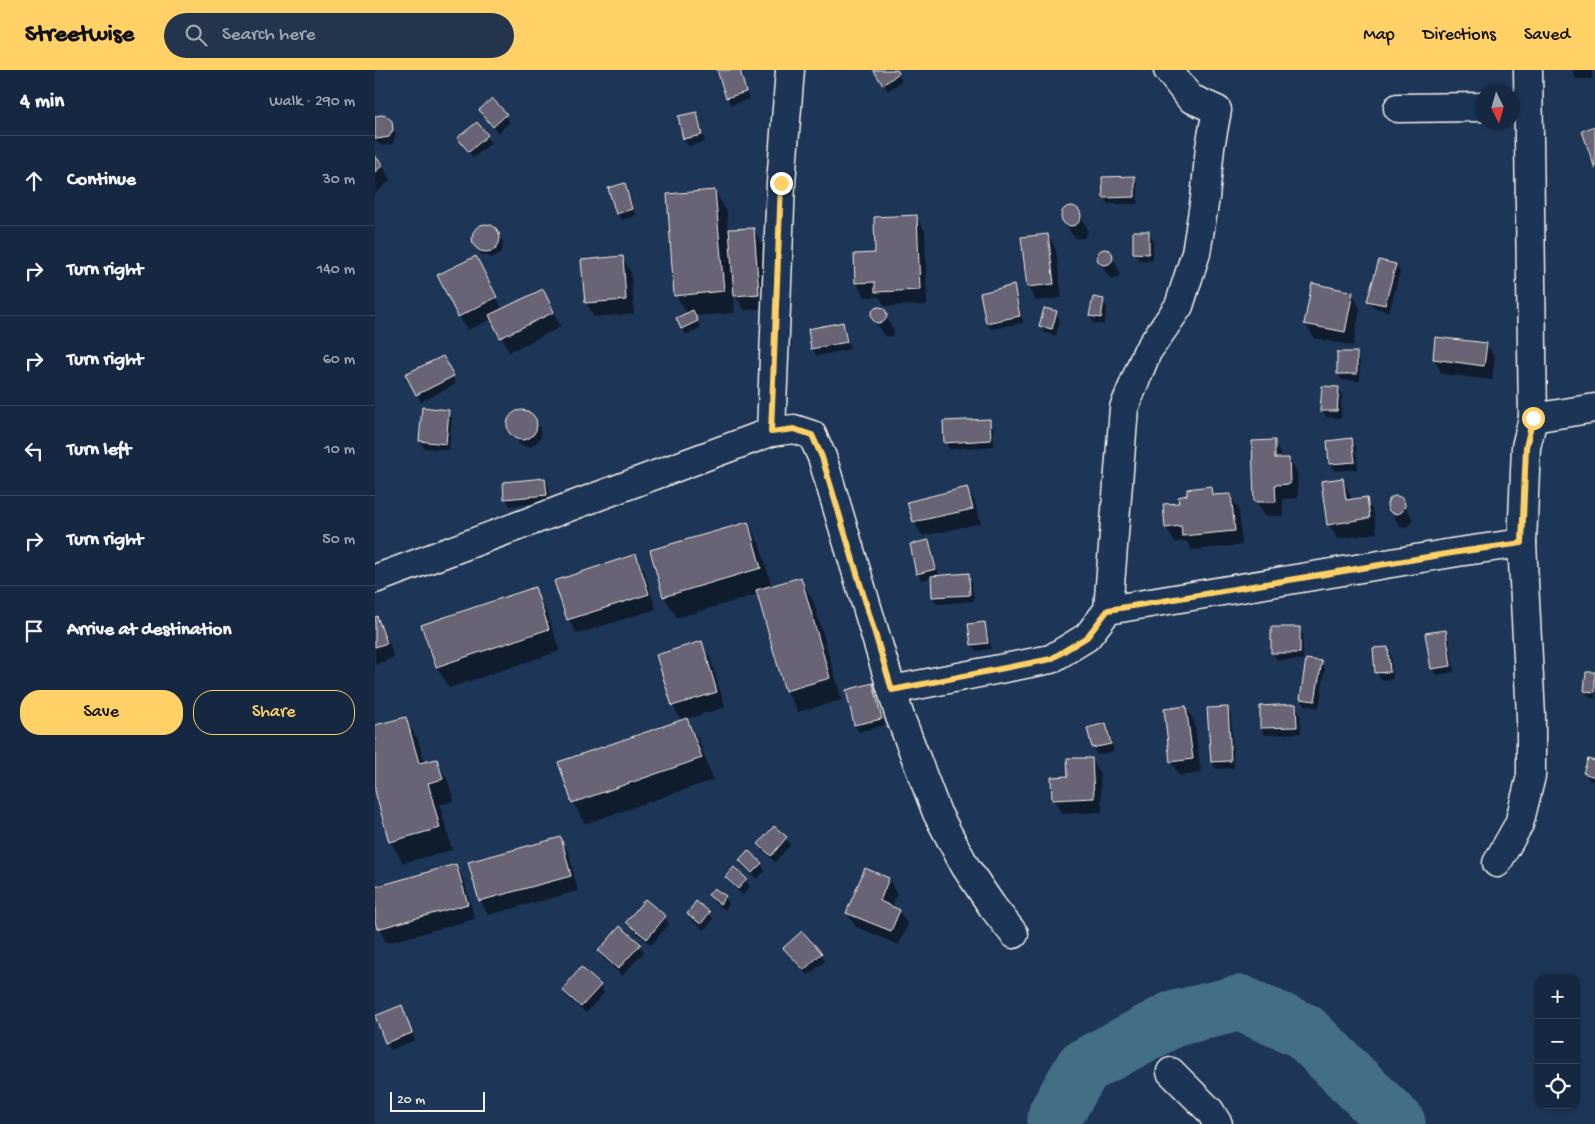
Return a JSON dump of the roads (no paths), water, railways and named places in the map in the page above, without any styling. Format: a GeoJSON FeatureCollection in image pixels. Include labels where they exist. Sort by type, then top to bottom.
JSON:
{"type":"FeatureCollection","features":[{"type":"Feature","properties":{"kind":"street"},"geometry":{"type":"LineString","coordinates":[[771,432],[781,183],[790,70]]}},
{"type":"Feature","properties":{"kind":"street"},"geometry":{"type":"LineString","coordinates":[[892,690],[1051,659],[1087,637],[1108,610],[1124,408],[1147,352],[1179,306],[1196,253],[1205,198],[1210,147],[1217,110],[1191,98],[1168,70]]}},
{"type":"Feature","properties":{"kind":"street"},"geometry":{"type":"LineString","coordinates":[[1497,863],[1519,824],[1531,776],[1531,716],[1522,543],[1526,447],[1533,418],[1520,106],[1528,70]]}},
{"type":"Feature","properties":{"kind":"street"},"geometry":{"type":"LineString","coordinates":[[1398,108],[1475,107]]}},
{"type":"Feature","properties":{"kind":"street"},"geometry":{"type":"LineString","coordinates":[[1533,418],[1595,408]]}},
{"type":"Feature","properties":{"kind":"street"},"geometry":{"type":"LineString","coordinates":[[375,579],[771,432],[794,429],[812,435],[822,457],[899,714],[937,813],[965,866],[1013,934]]}},
{"type":"Feature","properties":{"kind":"street"},"geometry":{"type":"LineString","coordinates":[[1108,610],[1522,543]]}},
{"type":"Feature","properties":{"kind":"street"},"geometry":{"type":"LineString","coordinates":[[1171,1072],[1210,1111],[1218,1124]]}},
{"type":"Feature","properties":{"kind":"waterway"},"geometry":{"type":"LineString","coordinates":[[1055,1124],[1056,1114],[1083,1067],[1173,1019],[1240,1003],[1304,1031],[1398,1124]]}}]}
